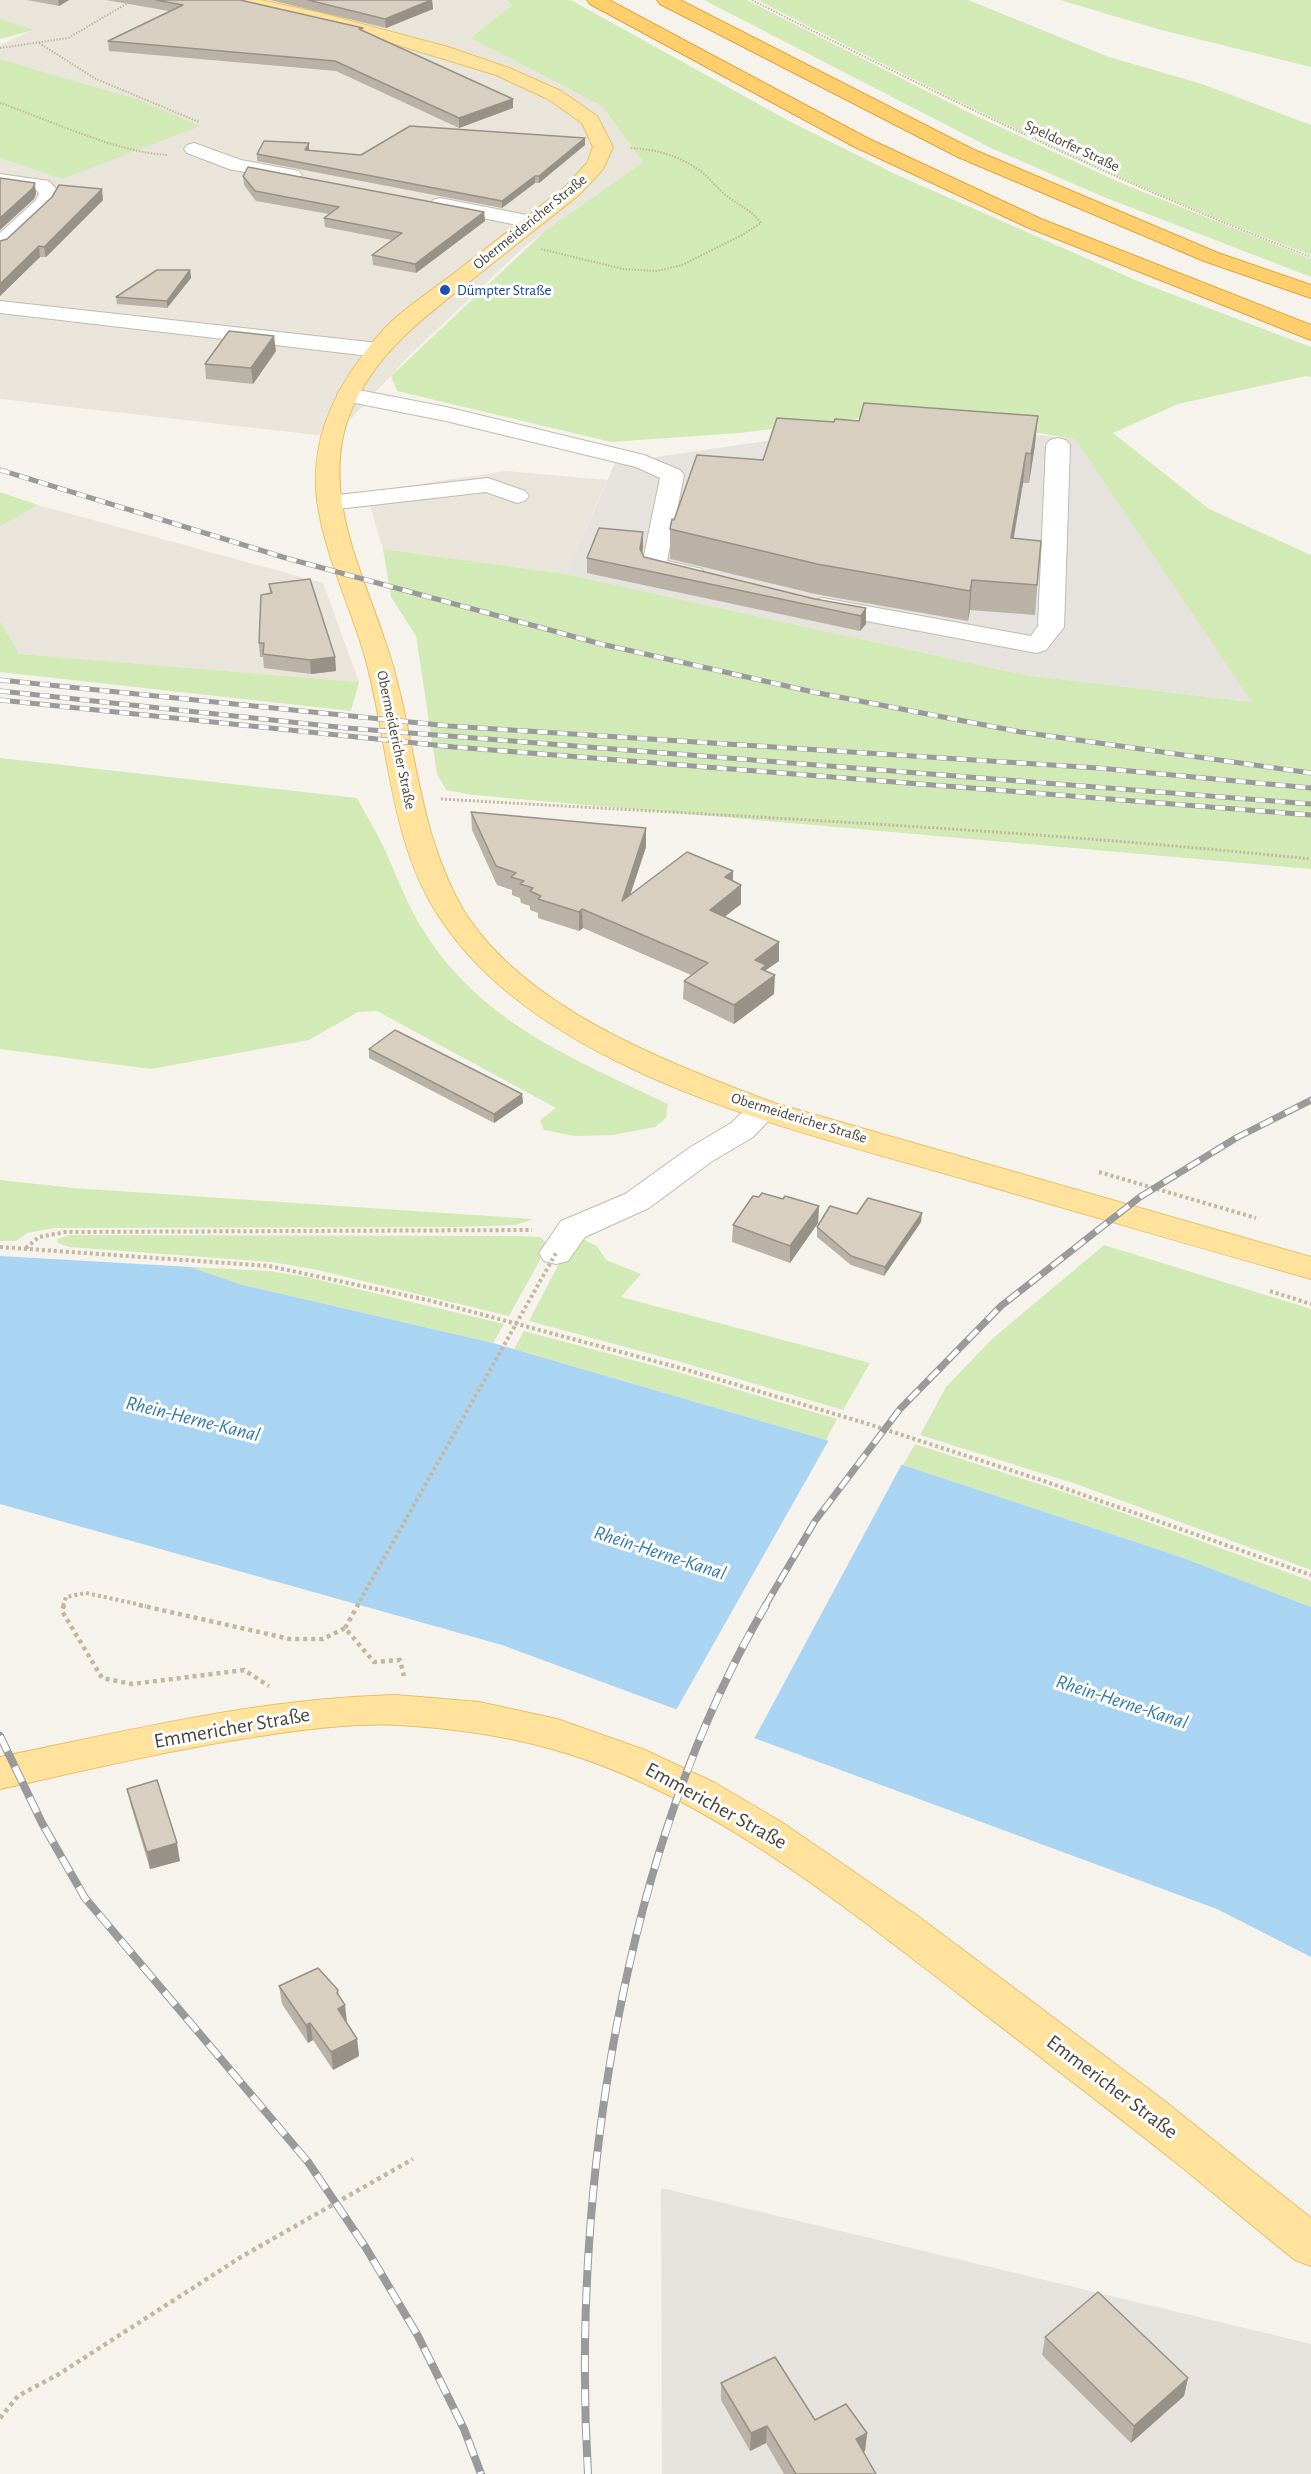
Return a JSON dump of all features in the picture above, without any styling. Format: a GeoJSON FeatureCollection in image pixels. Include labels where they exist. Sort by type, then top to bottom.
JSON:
{"type":"FeatureCollection","features":[{"type":"Feature","properties":{"kind":"highway"},"geometry":{"type":"LineString","coordinates":[[596,0],[860,142],[1034,223],[1311,333]]}},
{"type":"Feature","properties":{"kind":"highway"},"geometry":{"type":"LineString","coordinates":[[626,0],[833,112],[940,164],[1054,216],[1311,320]]}},
{"type":"Feature","properties":{"kind":"highway"},"geometry":{"type":"LineString","coordinates":[[666,0],[965,153],[1211,257],[1311,292]]}},
{"type":"Feature","properties":{"kind":"main road"},"geometry":{"type":"LineString","coordinates":[[234,0],[385,33],[425,44],[512,76],[551,93],[590,119],[600,133],[603,148]]}},
{"type":"Feature","properties":{"kind":"main road","name":"Obermeidericher Straße"},"geometry":{"type":"LineString","coordinates":[[603,148],[593,169],[572,190],[397,328],[378,350],[348,395],[332,434],[327,482],[329,503],[340,550],[382,674],[407,797],[420,846],[437,888],[458,923],[490,962],[535,1000],[587,1032],[679,1077],[763,1110],[1311,1268]]}},
{"type":"Feature","properties":{"kind":"main road","name":"Emmericher Straße"},"geometry":{"type":"LineString","coordinates":[[0,1773],[273,1719],[337,1711],[399,1710],[476,1717],[550,1731],[612,1752],[668,1776],[722,1804],[801,1854],[1165,2128],[1311,2245]]}},
{"type":"Feature","properties":{"kind":"street"},"geometry":{"type":"LineString","coordinates":[[194,149],[236,165],[305,178]]}},
{"type":"Feature","properties":{"kind":"street"},"geometry":{"type":"LineString","coordinates":[[0,180],[42,185],[49,192],[45,202],[0,244]]}},
{"type":"Feature","properties":{"kind":"street"},"geometry":{"type":"LineString","coordinates":[[421,200],[532,222]]}},
{"type":"Feature","properties":{"kind":"street"},"geometry":{"type":"LineString","coordinates":[[0,307],[378,350]]}},
{"type":"Feature","properties":{"kind":"street"},"geometry":{"type":"LineString","coordinates":[[348,395],[446,414],[644,462],[672,475],[654,565],[712,579]]}},
{"type":"Feature","properties":{"kind":"street"},"geometry":{"type":"LineString","coordinates":[[804,602],[1037,645],[1051,627],[1058,446]]}},
{"type":"Feature","properties":{"kind":"street"},"geometry":{"type":"LineString","coordinates":[[329,503],[488,485],[517,496]]}},
{"type":"Feature","properties":{"kind":"street"},"geometry":{"type":"LineString","coordinates":[[564,1241],[637,1201],[700,1155],[742,1130],[763,1110]]}},
{"type":"Feature","properties":{"kind":"path"},"geometry":{"type":"LineString","coordinates":[[0,48],[68,38],[133,0]]}},
{"type":"Feature","properties":{"kind":"path","name":"Speldorfer Straße"},"geometry":{"type":"LineString","coordinates":[[752,0],[976,113],[1124,182],[1311,257]]}},
{"type":"Feature","properties":{"kind":"path"},"geometry":{"type":"LineString","coordinates":[[39,43],[62,62],[108,86],[206,125],[231,138],[238,149],[236,165]]}},
{"type":"Feature","properties":{"kind":"path"},"geometry":{"type":"LineString","coordinates":[[0,103],[136,150],[161,156],[194,149]]}},
{"type":"Feature","properties":{"kind":"path"},"geometry":{"type":"LineString","coordinates":[[541,249],[573,255],[608,267],[646,270],[676,267],[749,232],[761,223],[755,213],[726,195],[711,180],[682,159],[640,147],[603,148]]}},
{"type":"Feature","properties":{"kind":"path"},"geometry":{"type":"LineString","coordinates":[[407,797],[838,822],[1214,849],[1311,859]]}},
{"type":"Feature","properties":{"kind":"path"},"geometry":{"type":"LineString","coordinates":[[1091,1170],[1258,1218]]}},
{"type":"Feature","properties":{"kind":"path"},"geometry":{"type":"LineString","coordinates":[[25,1249],[39,1237],[65,1232],[456,1232],[564,1241],[345,1628],[323,1639],[290,1639],[86,1593],[66,1597],[62,1611],[102,1678],[132,1684],[244,1670],[269,1686],[273,1719]]}},
{"type":"Feature","properties":{"kind":"path"},"geometry":{"type":"LineString","coordinates":[[0,1247],[269,1266],[310,1273],[495,1317],[835,1413],[1078,1491],[1311,1575]]}},
{"type":"Feature","properties":{"kind":"path"},"geometry":{"type":"LineString","coordinates":[[1267,1290],[1311,1304]]}},
{"type":"Feature","properties":{"kind":"path"},"geometry":{"type":"LineString","coordinates":[[345,1628],[374,1662],[400,1660]]}},
{"type":"Feature","properties":{"kind":"path"},"geometry":{"type":"LineString","coordinates":[[0,2418],[18,2396],[59,2374],[241,2257],[413,2159]]}},
{"type":"Feature","properties":{"kind":"shaded area"},"geometry":{"type":"Polygon","coordinates":[[[0,0],[507,0],[512,5],[472,38],[602,106],[643,162],[525,246],[408,357],[334,437],[0,399],[0,158],[62,179],[137,99],[0,59],[0,45],[33,30],[0,19],[0,0]]]}},
{"type":"Feature","properties":{"kind":"shaded area"},"geometry":{"type":"Polygon","coordinates":[[[905,421],[1075,439],[1253,702],[1025,675],[566,574],[615,463],[905,421]]]}},
{"type":"Feature","properties":{"kind":"shaded area"},"geometry":{"type":"Polygon","coordinates":[[[506,471],[607,480],[566,574],[383,549],[366,492],[506,471]]]}},
{"type":"Feature","properties":{"kind":"shaded area"},"geometry":{"type":"Polygon","coordinates":[[[38,505],[323,583],[359,682],[18,654],[0,621],[0,526],[38,505]]]}},
{"type":"Feature","properties":{"kind":"shaded area"},"geometry":{"type":"Polygon","coordinates":[[[661,2188],[1311,2344],[1311,2474],[662,2474],[661,2188]]]}},
{"type":"Feature","properties":{"kind":"green space"},"geometry":{"type":"Polygon","coordinates":[[[507,0],[571,0],[789,121],[895,174],[1140,282],[1311,347],[1311,377],[1306,376],[1178,404],[1113,433],[1209,509],[1311,555],[1311,869],[473,795],[446,790],[437,774],[416,636],[391,597],[383,549],[566,574],[1025,675],[1252,702],[1075,439],[909,412],[739,433],[611,442],[397,391],[391,376],[544,232],[643,162],[602,106],[471,38],[512,5],[507,0]]]}},
{"type":"Feature","properties":{"kind":"green space"},"geometry":{"type":"Polygon","coordinates":[[[704,0],[747,0],[972,114],[1121,183],[1311,259],[1311,277],[1104,197],[991,148],[704,0]]]}},
{"type":"Feature","properties":{"kind":"green space"},"geometry":{"type":"Polygon","coordinates":[[[757,0],[968,0],[1109,57],[1202,84],[1311,125],[1311,255],[1169,199],[1030,136],[757,0]]]}},
{"type":"Feature","properties":{"kind":"green space"},"geometry":{"type":"Polygon","coordinates":[[[1060,0],[1311,0],[1311,67],[1161,30],[1060,0]]]}},
{"type":"Feature","properties":{"kind":"green space"},"geometry":{"type":"Polygon","coordinates":[[[0,19],[34,30],[0,39],[0,19]]]}},
{"type":"Feature","properties":{"kind":"green space"},"geometry":{"type":"Polygon","coordinates":[[[0,59],[137,99],[200,126],[62,179],[0,158],[0,59]]]}},
{"type":"Feature","properties":{"kind":"green space"},"geometry":{"type":"Polygon","coordinates":[[[0,492],[38,505],[0,526],[0,492]]]}},
{"type":"Feature","properties":{"kind":"green space"},"geometry":{"type":"Polygon","coordinates":[[[0,621],[19,654],[359,682],[351,711],[0,672],[0,621]]]}},
{"type":"Feature","properties":{"kind":"green space"},"geometry":{"type":"Polygon","coordinates":[[[0,758],[357,798],[382,843],[425,933],[448,965],[474,992],[503,1015],[566,1055],[668,1104],[666,1118],[655,1127],[613,1135],[574,1136],[544,1130],[540,1120],[556,1108],[377,1011],[358,1012],[309,1040],[151,1069],[0,1049],[0,758]]]}},
{"type":"Feature","properties":{"kind":"green space"},"geometry":{"type":"Polygon","coordinates":[[[0,1180],[73,1188],[533,1219],[516,1225],[455,1227],[54,1228],[27,1233],[16,1241],[0,1241],[0,1180]]]}},
{"type":"Feature","properties":{"kind":"green space"},"geometry":{"type":"Polygon","coordinates":[[[69,1235],[517,1236],[540,1237],[546,1242],[545,1251],[509,1316],[313,1269],[272,1262],[70,1247],[58,1243],[57,1239],[69,1235]]]}},
{"type":"Feature","properties":{"kind":"green space"},"geometry":{"type":"Polygon","coordinates":[[[580,1238],[597,1246],[606,1260],[641,1274],[621,1297],[870,1363],[843,1410],[681,1362],[529,1321],[563,1256],[580,1238]]]}},
{"type":"Feature","properties":{"kind":"green space"},"geometry":{"type":"Polygon","coordinates":[[[1104,1245],[1311,1309],[1311,1570],[1079,1485],[920,1435],[946,1387],[992,1339],[1104,1245]]]}},
{"type":"Feature","properties":{"kind":"green space"},"geometry":{"type":"Polygon","coordinates":[[[191,1267],[269,1271],[307,1277],[504,1324],[493,1343],[239,1284],[191,1267]]]}},
{"type":"Feature","properties":{"kind":"green space"},"geometry":{"type":"Polygon","coordinates":[[[524,1331],[674,1371],[837,1419],[826,1440],[514,1349],[524,1331]]]}},
{"type":"Feature","properties":{"kind":"green space"},"geometry":{"type":"Polygon","coordinates":[[[915,1444],[1079,1497],[1311,1581],[1311,1607],[1181,1557],[903,1465],[915,1444]]]}},
{"type":"Feature","properties":{"kind":"water","name":"Rhein-Herne-Kanal"},"geometry":{"type":"Polygon","coordinates":[[[0,1256],[191,1267],[239,1284],[493,1343],[826,1440],[1181,1557],[1311,1607],[1311,1957],[1217,1909],[502,1645],[0,1504],[0,1256]]]}},
{"type":"Feature","properties":{"kind":"pier"},"geometry":{"type":"Polygon","coordinates":[[[830,1438],[903,1462],[753,1741],[675,1712],[830,1438]]]}},
{"type":"Feature","properties":{"kind":"building"},"geometry":{"type":"Polygon","coordinates":[[[156,0],[240,0],[363,28],[359,29],[513,99],[459,118],[335,61],[108,41],[183,5],[156,0]]]}},
{"type":"Feature","properties":{"kind":"building"},"geometry":{"type":"Polygon","coordinates":[[[308,0],[431,0],[385,19],[308,0]]]}},
{"type":"Feature","properties":{"kind":"building"},"geometry":{"type":"Polygon","coordinates":[[[410,126],[585,138],[539,176],[535,176],[502,201],[257,154],[264,141],[309,143],[305,150],[361,155],[410,126]]]}},
{"type":"Feature","properties":{"kind":"building"},"geometry":{"type":"Polygon","coordinates":[[[248,167],[484,212],[415,264],[372,255],[402,233],[324,218],[339,207],[255,191],[243,176],[248,167]]]}},
{"type":"Feature","properties":{"kind":"building"},"geometry":{"type":"Polygon","coordinates":[[[0,178],[35,183],[33,188],[0,218],[0,178]]]}},
{"type":"Feature","properties":{"kind":"building"},"geometry":{"type":"Polygon","coordinates":[[[59,185],[102,189],[44,247],[39,246],[0,284],[0,241],[7,239],[52,197],[59,185]]]}},
{"type":"Feature","properties":{"kind":"building"},"geometry":{"type":"Polygon","coordinates":[[[157,270],[190,270],[167,301],[116,297],[157,270]]]}},
{"type":"Feature","properties":{"kind":"building"},"geometry":{"type":"Polygon","coordinates":[[[229,331],[274,336],[251,368],[205,364],[229,331]]]}},
{"type":"Feature","properties":{"kind":"building"},"geometry":{"type":"Polygon","coordinates":[[[864,403],[1038,416],[1031,454],[1026,453],[1011,538],[1041,541],[1037,585],[972,580],[970,591],[817,564],[670,529],[697,455],[763,460],[777,418],[834,422],[835,419],[859,421],[864,403]]]}},
{"type":"Feature","properties":{"kind":"building"},"geometry":{"type":"Polygon","coordinates":[[[599,528],[643,532],[640,549],[644,557],[815,599],[866,608],[861,616],[587,558],[599,528]]]}},
{"type":"Feature","properties":{"kind":"building"},"geometry":{"type":"Polygon","coordinates":[[[310,579],[335,657],[310,660],[263,654],[264,643],[259,643],[261,595],[272,593],[269,584],[310,579]]]}},
{"type":"Feature","properties":{"kind":"building"},"geometry":{"type":"Polygon","coordinates":[[[471,812],[646,828],[622,901],[687,852],[733,871],[725,877],[741,885],[710,910],[779,942],[755,960],[766,965],[761,969],[775,975],[734,1005],[684,981],[708,963],[582,909],[579,912],[538,899],[541,896],[530,891],[533,888],[520,884],[524,881],[511,877],[516,873],[496,866],[471,812]]]}},
{"type":"Feature","properties":{"kind":"building"},"geometry":{"type":"Polygon","coordinates":[[[395,1030],[522,1094],[494,1114],[369,1049],[395,1030]]]}},
{"type":"Feature","properties":{"kind":"building"},"geometry":{"type":"Polygon","coordinates":[[[762,1193],[783,1199],[785,1196],[819,1206],[790,1246],[733,1225],[753,1196],[759,1197],[762,1193]]]}},
{"type":"Feature","properties":{"kind":"building"},"geometry":{"type":"Polygon","coordinates":[[[868,1198],[922,1213],[885,1267],[851,1256],[817,1227],[830,1206],[857,1214],[868,1198]]]}},
{"type":"Feature","properties":{"kind":"building"},"geometry":{"type":"Polygon","coordinates":[[[157,1780],[177,1843],[147,1852],[127,1789],[157,1780]]]}},
{"type":"Feature","properties":{"kind":"building"},"geometry":{"type":"Polygon","coordinates":[[[318,1968],[338,1990],[337,1993],[345,2005],[338,2009],[357,2039],[331,2052],[310,2023],[306,2025],[279,1986],[318,1968]]]}},
{"type":"Feature","properties":{"kind":"building"},"geometry":{"type":"Polygon","coordinates":[[[1098,2292],[1188,2378],[1134,2426],[1045,2337],[1098,2292]]]}},
{"type":"Feature","properties":{"kind":"building"},"geometry":{"type":"Polygon","coordinates":[[[775,2357],[815,2420],[846,2404],[867,2433],[856,2439],[876,2474],[796,2474],[767,2426],[751,2433],[721,2383],[775,2357]]]}},
{"type":"Feature","properties":{"kind":"railway"},"geometry":{"type":"LineString","coordinates":[[0,470],[286,558],[601,644],[813,692],[1021,732],[1311,773]]}},
{"type":"Feature","properties":{"kind":"railway"},"geometry":{"type":"LineString","coordinates":[[0,680],[449,726],[1098,768],[1311,788]]}},
{"type":"Feature","properties":{"kind":"railway"},"geometry":{"type":"LineString","coordinates":[[0,691],[347,728],[1311,804]]}},
{"type":"Feature","properties":{"kind":"railway"},"geometry":{"type":"LineString","coordinates":[[0,700],[454,747],[1311,815]]}},
{"type":"Feature","properties":{"kind":"railway"},"geometry":{"type":"LineString","coordinates":[[765,1606],[815,1521],[900,1409],[1001,1306],[1140,1197],[1236,1138],[1311,1100]]}},
{"type":"Feature","properties":{"kind":"railway"},"geometry":{"type":"LineString","coordinates":[[588,2474],[585,2366],[588,2254],[599,2140],[617,2026],[642,1914],[675,1805],[716,1701],[766,1605]]}},
{"type":"Feature","properties":{"kind":"railway"},"geometry":{"type":"LineString","coordinates":[[0,1736],[42,1823],[85,1898],[308,2162],[366,2248],[418,2336],[464,2429],[481,2474]]}},
{"type":"Feature","properties":{"kind":"place","name":"Dümpter Straße"},"geometry":{"type":"Point","coordinates":[445,290]}}]}
